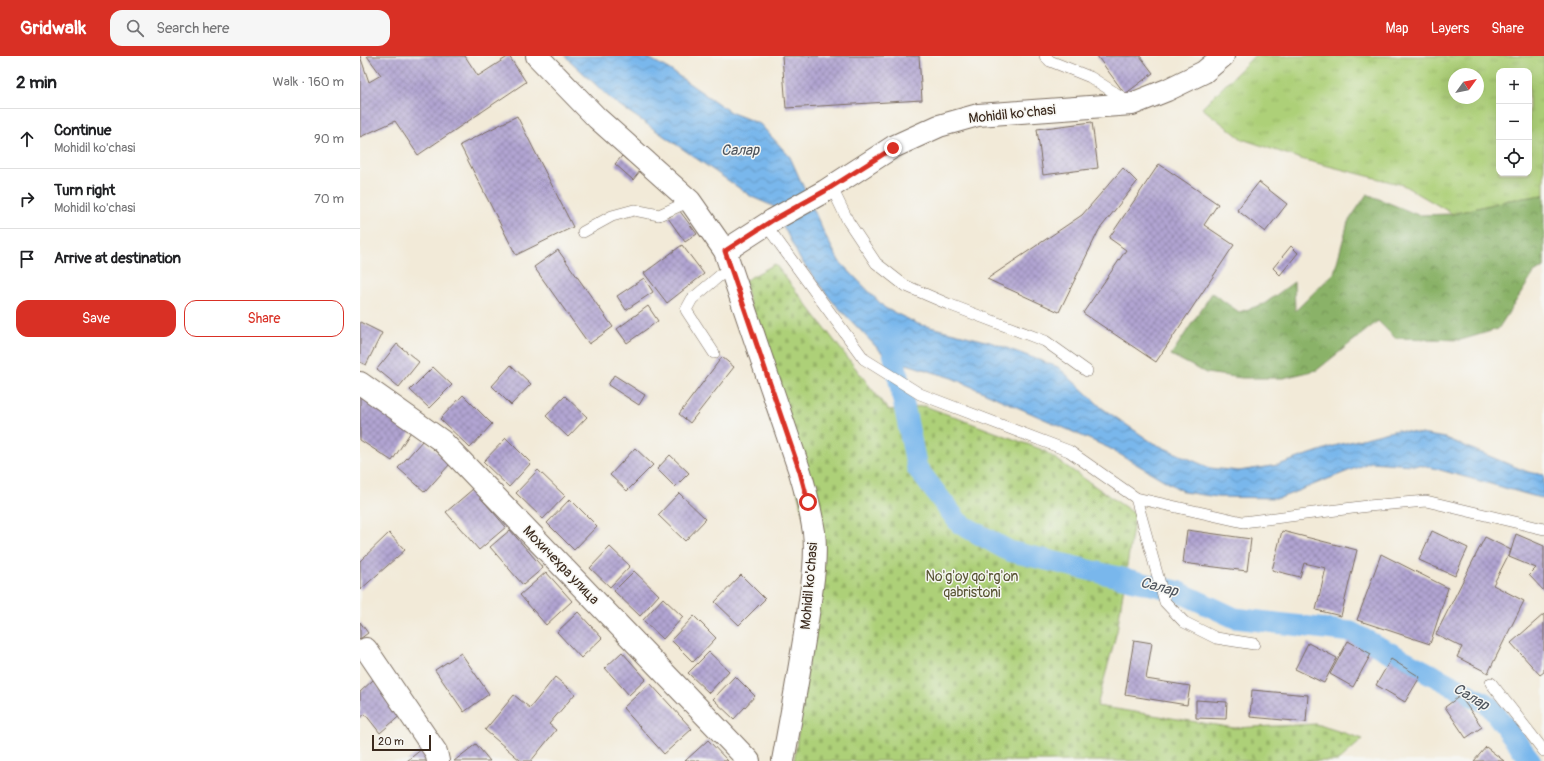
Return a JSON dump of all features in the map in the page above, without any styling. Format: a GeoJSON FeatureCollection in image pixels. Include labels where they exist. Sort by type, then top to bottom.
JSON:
{"type":"FeatureCollection","features":[{"type":"Feature","properties":{"kind":"street"},"geometry":{"type":"LineString","coordinates":[[536,56],[597,118],[690,201],[728,259]]}},
{"type":"Feature","properties":{"kind":"street","name":"Mohidil ko'chasi"},"geometry":{"type":"LineString","coordinates":[[783,761],[798,684],[813,577],[815,554],[814,532],[800,472],[728,259],[770,223],[893,148],[939,126],[978,115],[1132,104],[1167,90],[1204,72],[1223,56]]}},
{"type":"Feature","properties":{"kind":"street","name":"Мохичехра улица"},"geometry":{"type":"LineString","coordinates":[[360,384],[442,441],[749,761]]}},
{"type":"Feature","properties":{"kind":"street"},"geometry":{"type":"LineString","coordinates":[[366,650],[436,752],[438,761]]}},
{"type":"Feature","properties":{"kind":"lane"},"geometry":{"type":"LineString","coordinates":[[1045,56],[1050,61],[1090,77],[1132,104]]}},
{"type":"Feature","properties":{"kind":"lane"},"geometry":{"type":"LineString","coordinates":[[828,188],[876,263],[904,285],[948,304],[1045,341],[1087,371]]}},
{"type":"Feature","properties":{"kind":"lane"},"geometry":{"type":"LineString","coordinates":[[583,232],[612,216],[634,210],[659,215],[690,201]]}},
{"type":"Feature","properties":{"kind":"lane"},"geometry":{"type":"LineString","coordinates":[[770,223],[864,359],[920,394],[1069,451],[1136,498],[1243,522],[1368,506],[1426,501],[1544,529]]}},
{"type":"Feature","properties":{"kind":"lane"},"geometry":{"type":"LineString","coordinates":[[714,353],[686,310],[692,299],[728,259]]}},
{"type":"Feature","properties":{"kind":"lane"},"geometry":{"type":"LineString","coordinates":[[1136,498],[1165,602],[1184,622],[1216,638],[1254,644]]}},
{"type":"Feature","properties":{"kind":"lane"},"geometry":{"type":"LineString","coordinates":[[1491,683],[1544,751]]}},
{"type":"Feature","properties":{"kind":"green space"},"geometry":{"type":"Polygon","coordinates":[[[1254,56],[1544,56],[1544,195],[1509,200],[1453,214],[1403,185],[1301,159],[1242,139],[1202,108],[1254,56]]]}},
{"type":"Feature","properties":{"kind":"green space"},"geometry":{"type":"Polygon","coordinates":[[[1367,194],[1418,215],[1453,214],[1509,200],[1544,195],[1544,267],[1534,273],[1498,329],[1461,340],[1395,338],[1378,321],[1317,370],[1283,378],[1242,378],[1206,373],[1171,355],[1212,293],[1239,312],[1264,304],[1294,282],[1295,311],[1334,273],[1348,222],[1367,194]]]}},
{"type":"Feature","properties":{"kind":"green space","name":"No'g'oy qo'rg'on qabristoni"},"geometry":{"type":"Polygon","coordinates":[[[775,264],[888,410],[925,406],[1043,450],[1135,514],[1117,631],[1097,706],[1234,728],[1316,724],[1363,739],[1338,761],[794,761],[820,581],[744,281],[775,264]]]}},
{"type":"Feature","properties":{"kind":"water","name":"Салар"},"geometry":{"type":"Polygon","coordinates":[[[565,56],[645,56],[670,70],[730,112],[760,124],[790,157],[824,233],[839,261],[885,308],[918,324],[990,342],[1058,367],[1102,408],[1153,443],[1210,468],[1239,471],[1278,465],[1334,446],[1397,430],[1445,438],[1528,472],[1544,475],[1544,499],[1426,466],[1371,462],[1280,498],[1217,497],[1184,492],[1109,448],[952,378],[887,358],[832,301],[800,259],[773,206],[752,197],[612,100],[565,56]]]}},
{"type":"Feature","properties":{"kind":"building"},"geometry":{"type":"Polygon","coordinates":[[[360,56],[369,82],[381,75],[367,56],[465,56],[478,76],[509,56],[526,82],[418,155],[395,121],[360,137],[360,56]]]}},
{"type":"Feature","properties":{"kind":"building"},"geometry":{"type":"Polygon","coordinates":[[[782,56],[919,56],[922,100],[786,108],[782,56]]]}},
{"type":"Feature","properties":{"kind":"building"},"geometry":{"type":"Polygon","coordinates":[[[1097,56],[1140,56],[1153,73],[1125,94],[1097,56]]]}},
{"type":"Feature","properties":{"kind":"building"},"geometry":{"type":"Polygon","coordinates":[[[517,116],[573,227],[516,255],[460,145],[517,116]]]}},
{"type":"Feature","properties":{"kind":"building"},"geometry":{"type":"Polygon","coordinates":[[[1092,122],[1098,168],[1043,175],[1037,129],[1092,122]]]}},
{"type":"Feature","properties":{"kind":"building"},"geometry":{"type":"Polygon","coordinates":[[[622,156],[640,171],[633,180],[615,164],[622,156]]]}},
{"type":"Feature","properties":{"kind":"building"},"geometry":{"type":"Polygon","coordinates":[[[1159,164],[1218,204],[1204,225],[1234,245],[1156,362],[1083,313],[1126,250],[1109,238],[1159,164]]]}},
{"type":"Feature","properties":{"kind":"building"},"geometry":{"type":"Polygon","coordinates":[[[1123,168],[1137,182],[1099,230],[1059,312],[987,279],[1082,215],[1123,168]]]}},
{"type":"Feature","properties":{"kind":"building"},"geometry":{"type":"Polygon","coordinates":[[[1259,182],[1287,204],[1265,232],[1237,210],[1259,182]]]}},
{"type":"Feature","properties":{"kind":"building"},"geometry":{"type":"Polygon","coordinates":[[[679,210],[697,234],[685,242],[668,218],[679,210]]]}},
{"type":"Feature","properties":{"kind":"building"},"geometry":{"type":"Polygon","coordinates":[[[682,245],[704,274],[667,303],[644,273],[682,245]]]}},
{"type":"Feature","properties":{"kind":"building"},"geometry":{"type":"Polygon","coordinates":[[[1291,246],[1298,253],[1280,275],[1273,268],[1291,246]]]}},
{"type":"Feature","properties":{"kind":"building"},"geometry":{"type":"Polygon","coordinates":[[[558,250],[613,327],[589,344],[534,267],[558,250]]]}},
{"type":"Feature","properties":{"kind":"building"},"geometry":{"type":"Polygon","coordinates":[[[644,278],[653,292],[626,310],[617,296],[644,278]]]}},
{"type":"Feature","properties":{"kind":"building"},"geometry":{"type":"Polygon","coordinates":[[[648,306],[658,321],[627,343],[617,329],[648,306]]]}},
{"type":"Feature","properties":{"kind":"building"},"geometry":{"type":"Polygon","coordinates":[[[360,322],[382,333],[366,365],[360,362],[360,322]]]}},
{"type":"Feature","properties":{"kind":"building"},"geometry":{"type":"Polygon","coordinates":[[[397,344],[419,362],[399,387],[377,369],[397,344]]]}},
{"type":"Feature","properties":{"kind":"building"},"geometry":{"type":"Polygon","coordinates":[[[722,357],[734,367],[690,423],[679,414],[722,357]]]}},
{"type":"Feature","properties":{"kind":"building"},"geometry":{"type":"Polygon","coordinates":[[[511,365],[531,384],[511,405],[492,386],[511,365]]]}},
{"type":"Feature","properties":{"kind":"building"},"geometry":{"type":"Polygon","coordinates":[[[433,367],[452,385],[429,408],[410,390],[433,367]]]}},
{"type":"Feature","properties":{"kind":"building"},"geometry":{"type":"Polygon","coordinates":[[[614,375],[645,395],[639,405],[608,385],[614,375]]]}},
{"type":"Feature","properties":{"kind":"building"},"geometry":{"type":"Polygon","coordinates":[[[463,395],[492,424],[470,448],[440,419],[463,395]]]}},
{"type":"Feature","properties":{"kind":"building"},"geometry":{"type":"Polygon","coordinates":[[[360,396],[412,430],[392,461],[360,440],[360,396]]]}},
{"type":"Feature","properties":{"kind":"building"},"geometry":{"type":"Polygon","coordinates":[[[565,396],[587,417],[568,437],[546,416],[565,396]]]}},
{"type":"Feature","properties":{"kind":"building"},"geometry":{"type":"Polygon","coordinates":[[[506,438],[531,463],[509,487],[483,462],[506,438]]]}},
{"type":"Feature","properties":{"kind":"building"},"geometry":{"type":"Polygon","coordinates":[[[423,440],[450,464],[425,492],[398,468],[423,440]]]}},
{"type":"Feature","properties":{"kind":"building"},"geometry":{"type":"Polygon","coordinates":[[[635,448],[653,465],[627,491],[610,475],[635,448]]]}},
{"type":"Feature","properties":{"kind":"building"},"geometry":{"type":"Polygon","coordinates":[[[670,455],[689,473],[675,487],[657,469],[670,455]]]}},
{"type":"Feature","properties":{"kind":"building"},"geometry":{"type":"Polygon","coordinates":[[[538,470],[565,496],[543,519],[516,493],[538,470]]]}},
{"type":"Feature","properties":{"kind":"building"},"geometry":{"type":"Polygon","coordinates":[[[473,489],[506,527],[479,550],[446,512],[473,489]]]}},
{"type":"Feature","properties":{"kind":"building"},"geometry":{"type":"Polygon","coordinates":[[[679,493],[706,519],[685,541],[658,515],[679,493]]]}},
{"type":"Feature","properties":{"kind":"building"},"geometry":{"type":"Polygon","coordinates":[[[570,499],[597,526],[574,550],[547,523],[570,499]]]}},
{"type":"Feature","properties":{"kind":"building"},"geometry":{"type":"Polygon","coordinates":[[[510,530],[543,568],[523,585],[490,547],[510,530]]]}},
{"type":"Feature","properties":{"kind":"building"},"geometry":{"type":"Polygon","coordinates":[[[1187,530],[1251,539],[1247,571],[1183,563],[1187,530]]]}},
{"type":"Feature","properties":{"kind":"building"},"geometry":{"type":"Polygon","coordinates":[[[1282,531],[1357,550],[1341,616],[1316,610],[1326,568],[1304,563],[1300,577],[1272,570],[1282,531]]]}},
{"type":"Feature","properties":{"kind":"building"},"geometry":{"type":"Polygon","coordinates":[[[1432,531],[1468,548],[1455,576],[1419,560],[1432,531]]]}},
{"type":"Feature","properties":{"kind":"building"},"geometry":{"type":"Polygon","coordinates":[[[389,533],[405,550],[360,590],[360,561],[389,533]]]}},
{"type":"Feature","properties":{"kind":"building"},"geometry":{"type":"Polygon","coordinates":[[[1516,534],[1544,546],[1544,591],[1529,575],[1536,568],[1509,557],[1516,534]]]}},
{"type":"Feature","properties":{"kind":"building"},"geometry":{"type":"Polygon","coordinates":[[[1485,537],[1511,550],[1493,585],[1524,601],[1488,673],[1457,657],[1462,647],[1436,634],[1485,537]]]}},
{"type":"Feature","properties":{"kind":"building"},"geometry":{"type":"Polygon","coordinates":[[[610,547],[630,566],[610,587],[590,568],[610,547]]]}},
{"type":"Feature","properties":{"kind":"building"},"geometry":{"type":"Polygon","coordinates":[[[1381,554],[1448,588],[1430,644],[1357,620],[1381,554]]]}},
{"type":"Feature","properties":{"kind":"building"},"geometry":{"type":"Polygon","coordinates":[[[634,571],[659,595],[640,616],[614,591],[634,571]]]}},
{"type":"Feature","properties":{"kind":"building"},"geometry":{"type":"Polygon","coordinates":[[[546,572],[572,601],[546,625],[520,595],[546,572]]]}},
{"type":"Feature","properties":{"kind":"building"},"geometry":{"type":"Polygon","coordinates":[[[741,575],[765,599],[739,625],[715,602],[741,575]]]}},
{"type":"Feature","properties":{"kind":"building"},"geometry":{"type":"Polygon","coordinates":[[[663,598],[683,617],[663,639],[643,620],[663,598]]]}},
{"type":"Feature","properties":{"kind":"building"},"geometry":{"type":"Polygon","coordinates":[[[578,612],[602,638],[581,658],[557,632],[578,612]]]}},
{"type":"Feature","properties":{"kind":"building"},"geometry":{"type":"Polygon","coordinates":[[[1544,614],[1544,672],[1540,675],[1511,643],[1544,614]]]}},
{"type":"Feature","properties":{"kind":"building"},"geometry":{"type":"Polygon","coordinates":[[[694,616],[716,638],[693,662],[671,640],[694,616]]]}},
{"type":"Feature","properties":{"kind":"building"},"geometry":{"type":"Polygon","coordinates":[[[360,622],[368,633],[360,639],[360,622]]]}},
{"type":"Feature","properties":{"kind":"building"},"geometry":{"type":"Polygon","coordinates":[[[1134,640],[1152,643],[1146,679],[1190,686],[1187,705],[1125,695],[1134,640]]]}},
{"type":"Feature","properties":{"kind":"building"},"geometry":{"type":"Polygon","coordinates":[[[1348,641],[1371,654],[1353,687],[1330,674],[1348,641]]]}},
{"type":"Feature","properties":{"kind":"building"},"geometry":{"type":"Polygon","coordinates":[[[1308,643],[1337,658],[1324,683],[1295,669],[1308,643]]]}},
{"type":"Feature","properties":{"kind":"building"},"geometry":{"type":"Polygon","coordinates":[[[622,652],[646,679],[629,695],[605,668],[622,652]]]}},
{"type":"Feature","properties":{"kind":"building"},"geometry":{"type":"Polygon","coordinates":[[[709,652],[729,671],[709,693],[688,673],[709,652]]]}},
{"type":"Feature","properties":{"kind":"building"},"geometry":{"type":"Polygon","coordinates":[[[461,653],[489,694],[464,712],[435,670],[461,653]]]}},
{"type":"Feature","properties":{"kind":"building"},"geometry":{"type":"Polygon","coordinates":[[[1391,659],[1420,677],[1405,702],[1376,685],[1391,659]]]}},
{"type":"Feature","properties":{"kind":"building"},"geometry":{"type":"Polygon","coordinates":[[[735,676],[755,696],[734,719],[713,699],[735,676]]]}},
{"type":"Feature","properties":{"kind":"building"},"geometry":{"type":"Polygon","coordinates":[[[555,677],[575,694],[549,724],[556,730],[531,761],[521,761],[485,730],[514,695],[530,708],[555,677]]]}},
{"type":"Feature","properties":{"kind":"building"},"geometry":{"type":"Polygon","coordinates":[[[373,680],[403,713],[380,733],[365,714],[360,718],[360,692],[373,680]]]}},
{"type":"Feature","properties":{"kind":"building"},"geometry":{"type":"Polygon","coordinates":[[[650,683],[692,729],[664,754],[623,708],[650,683]]]}},
{"type":"Feature","properties":{"kind":"building"},"geometry":{"type":"Polygon","coordinates":[[[1252,690],[1308,695],[1306,722],[1250,717],[1252,690]]]}},
{"type":"Feature","properties":{"kind":"building"},"geometry":{"type":"Polygon","coordinates":[[[1460,696],[1482,727],[1466,738],[1445,707],[1460,696]]]}},
{"type":"Feature","properties":{"kind":"building"},"geometry":{"type":"Polygon","coordinates":[[[1196,700],[1227,702],[1226,719],[1196,718],[1196,700]]]}},
{"type":"Feature","properties":{"kind":"building"},"geometry":{"type":"Polygon","coordinates":[[[708,740],[728,761],[685,761],[708,740]]]}},
{"type":"Feature","properties":{"kind":"building"},"geometry":{"type":"Polygon","coordinates":[[[476,744],[490,761],[454,761],[476,744]]]}},
{"type":"Feature","properties":{"kind":"building"},"geometry":{"type":"Polygon","coordinates":[[[1486,747],[1504,761],[1474,761],[1486,747]]]}},
{"type":"Feature","properties":{"kind":"building"},"geometry":{"type":"Polygon","coordinates":[[[423,748],[433,761],[407,761],[423,748]]]}},
{"type":"Feature","properties":{"kind":"waterway","name":"Салар"},"geometry":{"type":"LineString","coordinates":[[889,333],[917,468],[959,523],[1009,551],[1177,591],[1235,618],[1351,632],[1489,705],[1531,761]]}},
{"type":"Feature","properties":{"kind":"route"},"geometry":{"type":"LineString","coordinates":[[808,502],[800,472],[725,251],[773,220],[825,191],[893,148]]}}]}
